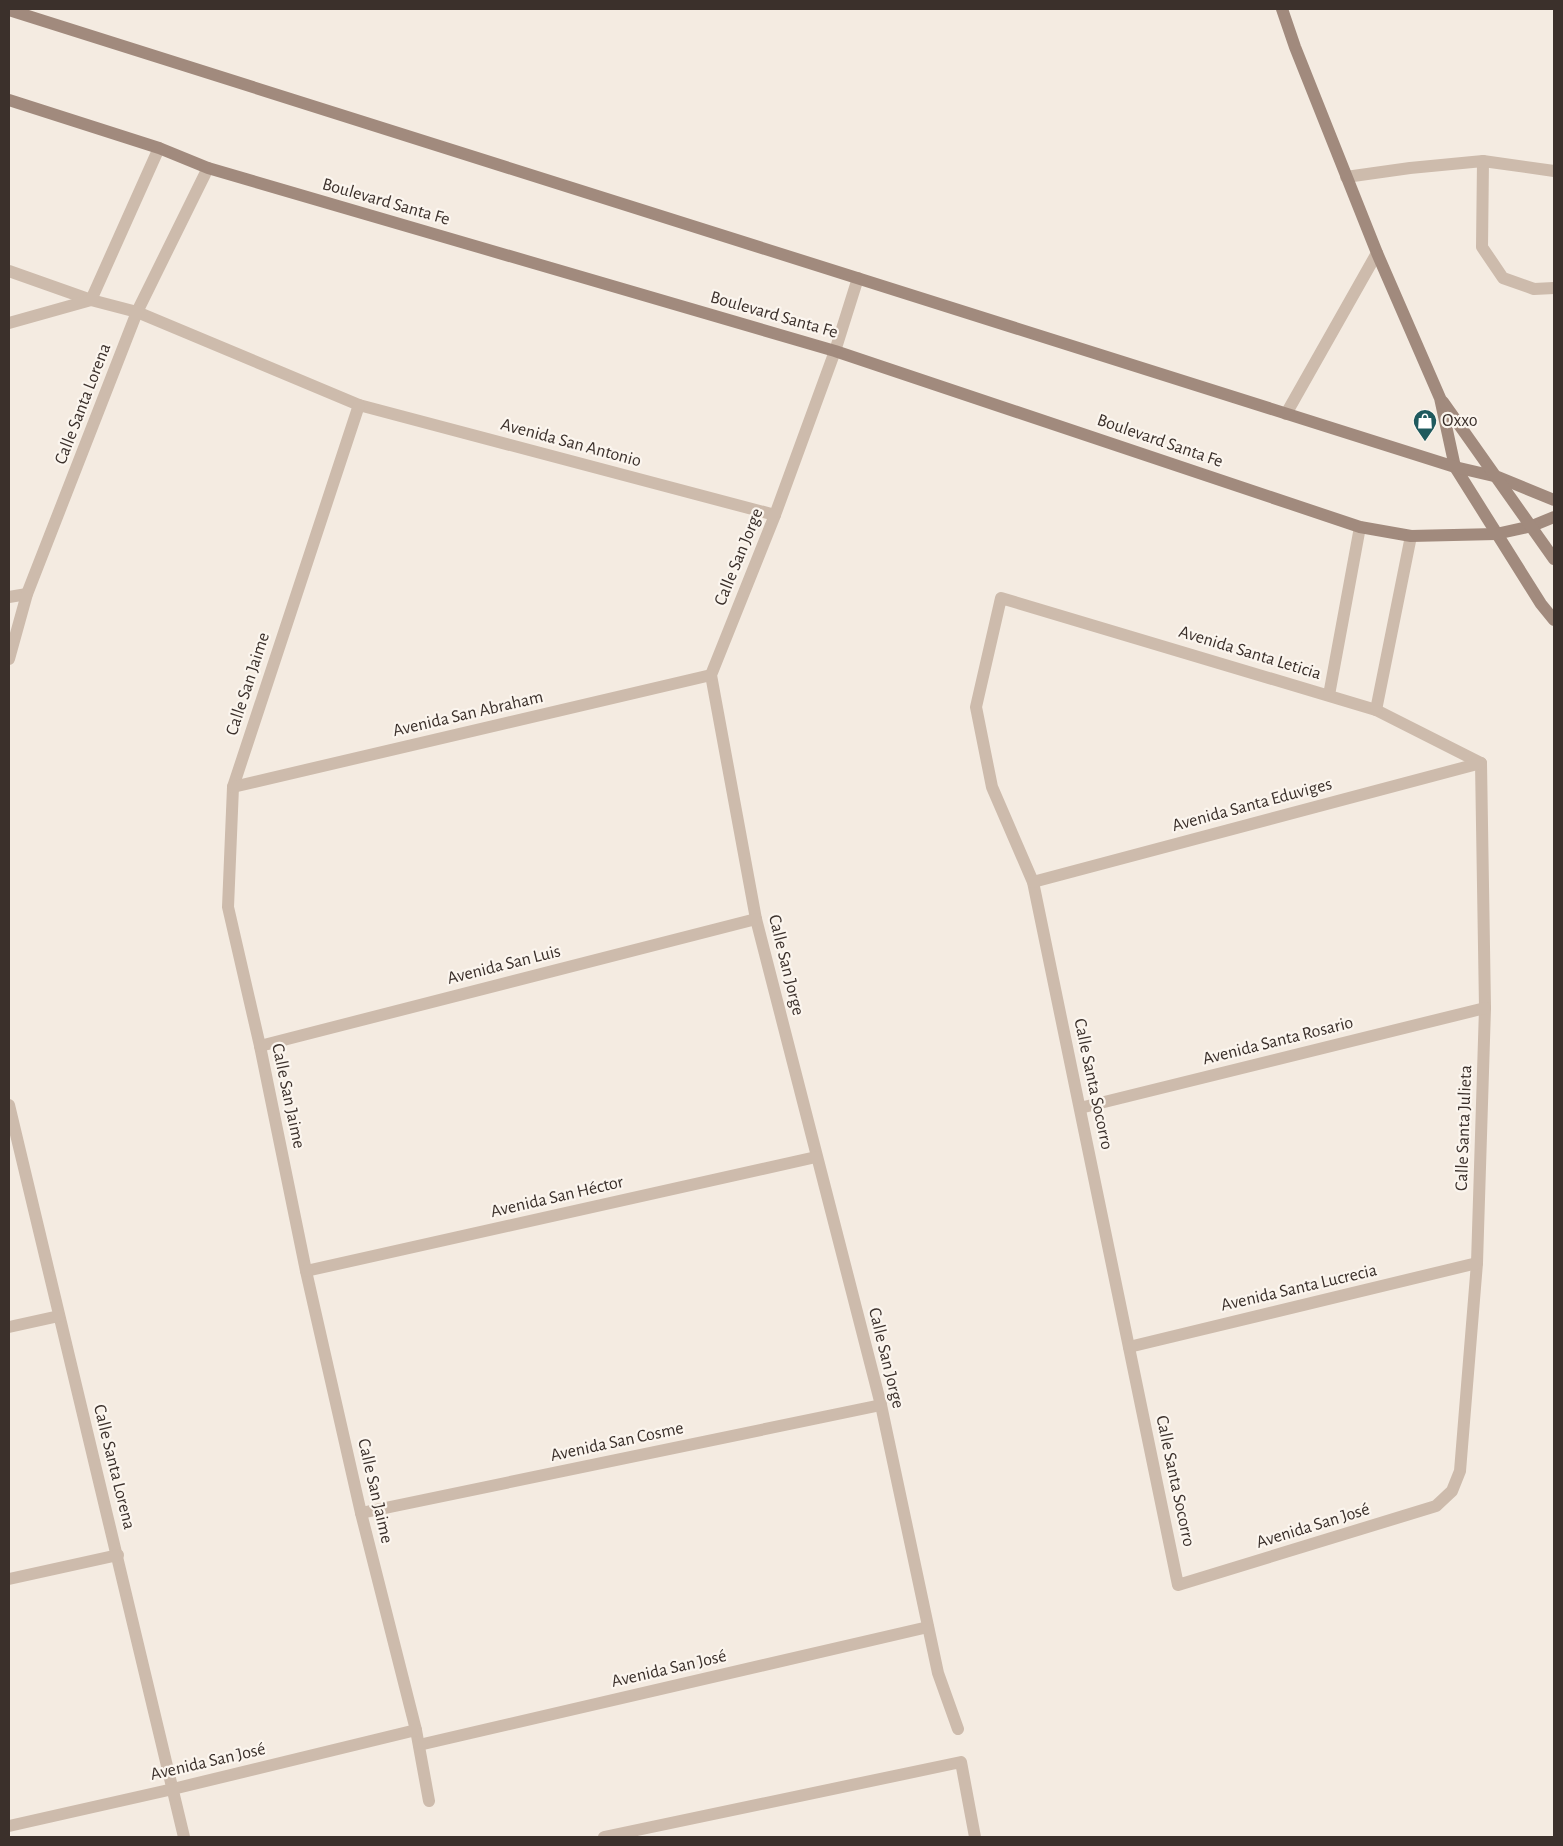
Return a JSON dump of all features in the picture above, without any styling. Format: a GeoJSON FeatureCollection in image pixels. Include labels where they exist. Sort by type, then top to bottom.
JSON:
{"type":"FeatureCollection","features":[{"type":"Feature","properties":{"kind":"main road"},"geometry":{"type":"LineString","coordinates":[[1282,9],[1294,48],[1346,177],[1440,398],[1455,467],[1541,604],[1554,620]]}},
{"type":"Feature","properties":{"kind":"main road"},"geometry":{"type":"LineString","coordinates":[[9,10],[1286,414],[1455,467],[1498,478],[1554,500]]}},
{"type":"Feature","properties":{"kind":"main road","name":"Boulevard Santa Fe"},"geometry":{"type":"LineString","coordinates":[[9,100],[159,148],[208,168],[835,351],[1360,527],[1411,536],[1496,534],[1532,526],[1554,517]]}},
{"type":"Feature","properties":{"kind":"main road"},"geometry":{"type":"LineString","coordinates":[[1440,398],[1554,559]]}},
{"type":"Feature","properties":{"kind":"street"},"geometry":{"type":"LineString","coordinates":[[9,323],[91,300],[159,148]]}},
{"type":"Feature","properties":{"kind":"street"},"geometry":{"type":"LineString","coordinates":[[1483,161],[1482,248],[1503,278],[1534,289],[1554,288]]}},
{"type":"Feature","properties":{"kind":"street"},"geometry":{"type":"LineString","coordinates":[[1346,177],[1410,168],[1483,161],[1554,171]]}},
{"type":"Feature","properties":{"kind":"street","name":"Calle Santa Lorena"},"geometry":{"type":"LineString","coordinates":[[9,660],[27,594],[137,312],[208,168]]}},
{"type":"Feature","properties":{"kind":"street"},"geometry":{"type":"LineString","coordinates":[[1286,414],[1377,253]]}},
{"type":"Feature","properties":{"kind":"street","name":"Avenida San Antonio"},"geometry":{"type":"LineString","coordinates":[[9,271],[91,300],[137,312],[359,405],[775,515]]}},
{"type":"Feature","properties":{"kind":"street","name":"Calle San Jorge"},"geometry":{"type":"LineString","coordinates":[[858,278],[835,351],[775,515],[711,674],[756,918],[880,1405],[938,1673],[958,1729]]}},
{"type":"Feature","properties":{"kind":"street","name":"Calle San Jaime"},"geometry":{"type":"LineString","coordinates":[[359,405],[233,787],[228,907],[260,1046],[306,1271],[361,1513],[416,1730],[429,1801]]}},
{"type":"Feature","properties":{"kind":"street"},"geometry":{"type":"LineString","coordinates":[[1329,695],[1360,527]]}},
{"type":"Feature","properties":{"kind":"street"},"geometry":{"type":"LineString","coordinates":[[1376,710],[1411,536]]}},
{"type":"Feature","properties":{"kind":"street"},"geometry":{"type":"LineString","coordinates":[[9,597],[27,594]]}},
{"type":"Feature","properties":{"kind":"street","name":"Avenida Santa Leticia"},"geometry":{"type":"LineString","coordinates":[[1001,598],[1376,710],[1481,763]]}},
{"type":"Feature","properties":{"kind":"street","name":"Calle Santa Socorro"},"geometry":{"type":"LineString","coordinates":[[1001,598],[976,707],[992,787],[1033,882],[1178,1585]]}},
{"type":"Feature","properties":{"kind":"street","name":"Avenida San Abraham"},"geometry":{"type":"LineString","coordinates":[[233,787],[711,674]]}},
{"type":"Feature","properties":{"kind":"street","name":"Avenida Santa Eduviges"},"geometry":{"type":"LineString","coordinates":[[1033,882],[1481,763]]}},
{"type":"Feature","properties":{"kind":"street","name":"Calle Santa Julieta"},"geometry":{"type":"LineString","coordinates":[[1452,1491],[1460,1471],[1477,1263],[1486,1008],[1481,763]]}},
{"type":"Feature","properties":{"kind":"street","name":"Avenida San Luis"},"geometry":{"type":"LineString","coordinates":[[260,1046],[756,918]]}},
{"type":"Feature","properties":{"kind":"street","name":"Avenida Santa Rosario"},"geometry":{"type":"LineString","coordinates":[[1080,1108],[1486,1008]]}},
{"type":"Feature","properties":{"kind":"street","name":"Calle Santa Lorena"},"geometry":{"type":"LineString","coordinates":[[9,1105],[184,1837]]}},
{"type":"Feature","properties":{"kind":"street","name":"Avenida San Héctor"},"geometry":{"type":"LineString","coordinates":[[306,1271],[816,1157]]}},
{"type":"Feature","properties":{"kind":"street","name":"Avenida Santa Lucrecia"},"geometry":{"type":"LineString","coordinates":[[1129,1346],[1477,1263]]}},
{"type":"Feature","properties":{"kind":"street"},"geometry":{"type":"LineString","coordinates":[[9,1327],[59,1316]]}},
{"type":"Feature","properties":{"kind":"street","name":"Avenida San Cosme"},"geometry":{"type":"LineString","coordinates":[[361,1513],[880,1405]]}},
{"type":"Feature","properties":{"kind":"street","name":"Avenida San José"},"geometry":{"type":"LineString","coordinates":[[1178,1585],[1436,1506],[1452,1491]]}},
{"type":"Feature","properties":{"kind":"street"},"geometry":{"type":"LineString","coordinates":[[9,1579],[118,1555]]}},
{"type":"Feature","properties":{"kind":"street","name":"Avenida San José"},"geometry":{"type":"LineString","coordinates":[[418,1744],[928,1627]]}},
{"type":"Feature","properties":{"kind":"street","name":"Avenida San José"},"geometry":{"type":"LineString","coordinates":[[9,1826],[173,1789],[416,1730]]}},
{"type":"Feature","properties":{"kind":"street"},"geometry":{"type":"LineString","coordinates":[[604,1837],[961,1762],[975,1837]]}},
{"type":"Feature","properties":{"kind":"place","name":"Oxxo"},"geometry":{"type":"Point","coordinates":[1425,442]}}]}
